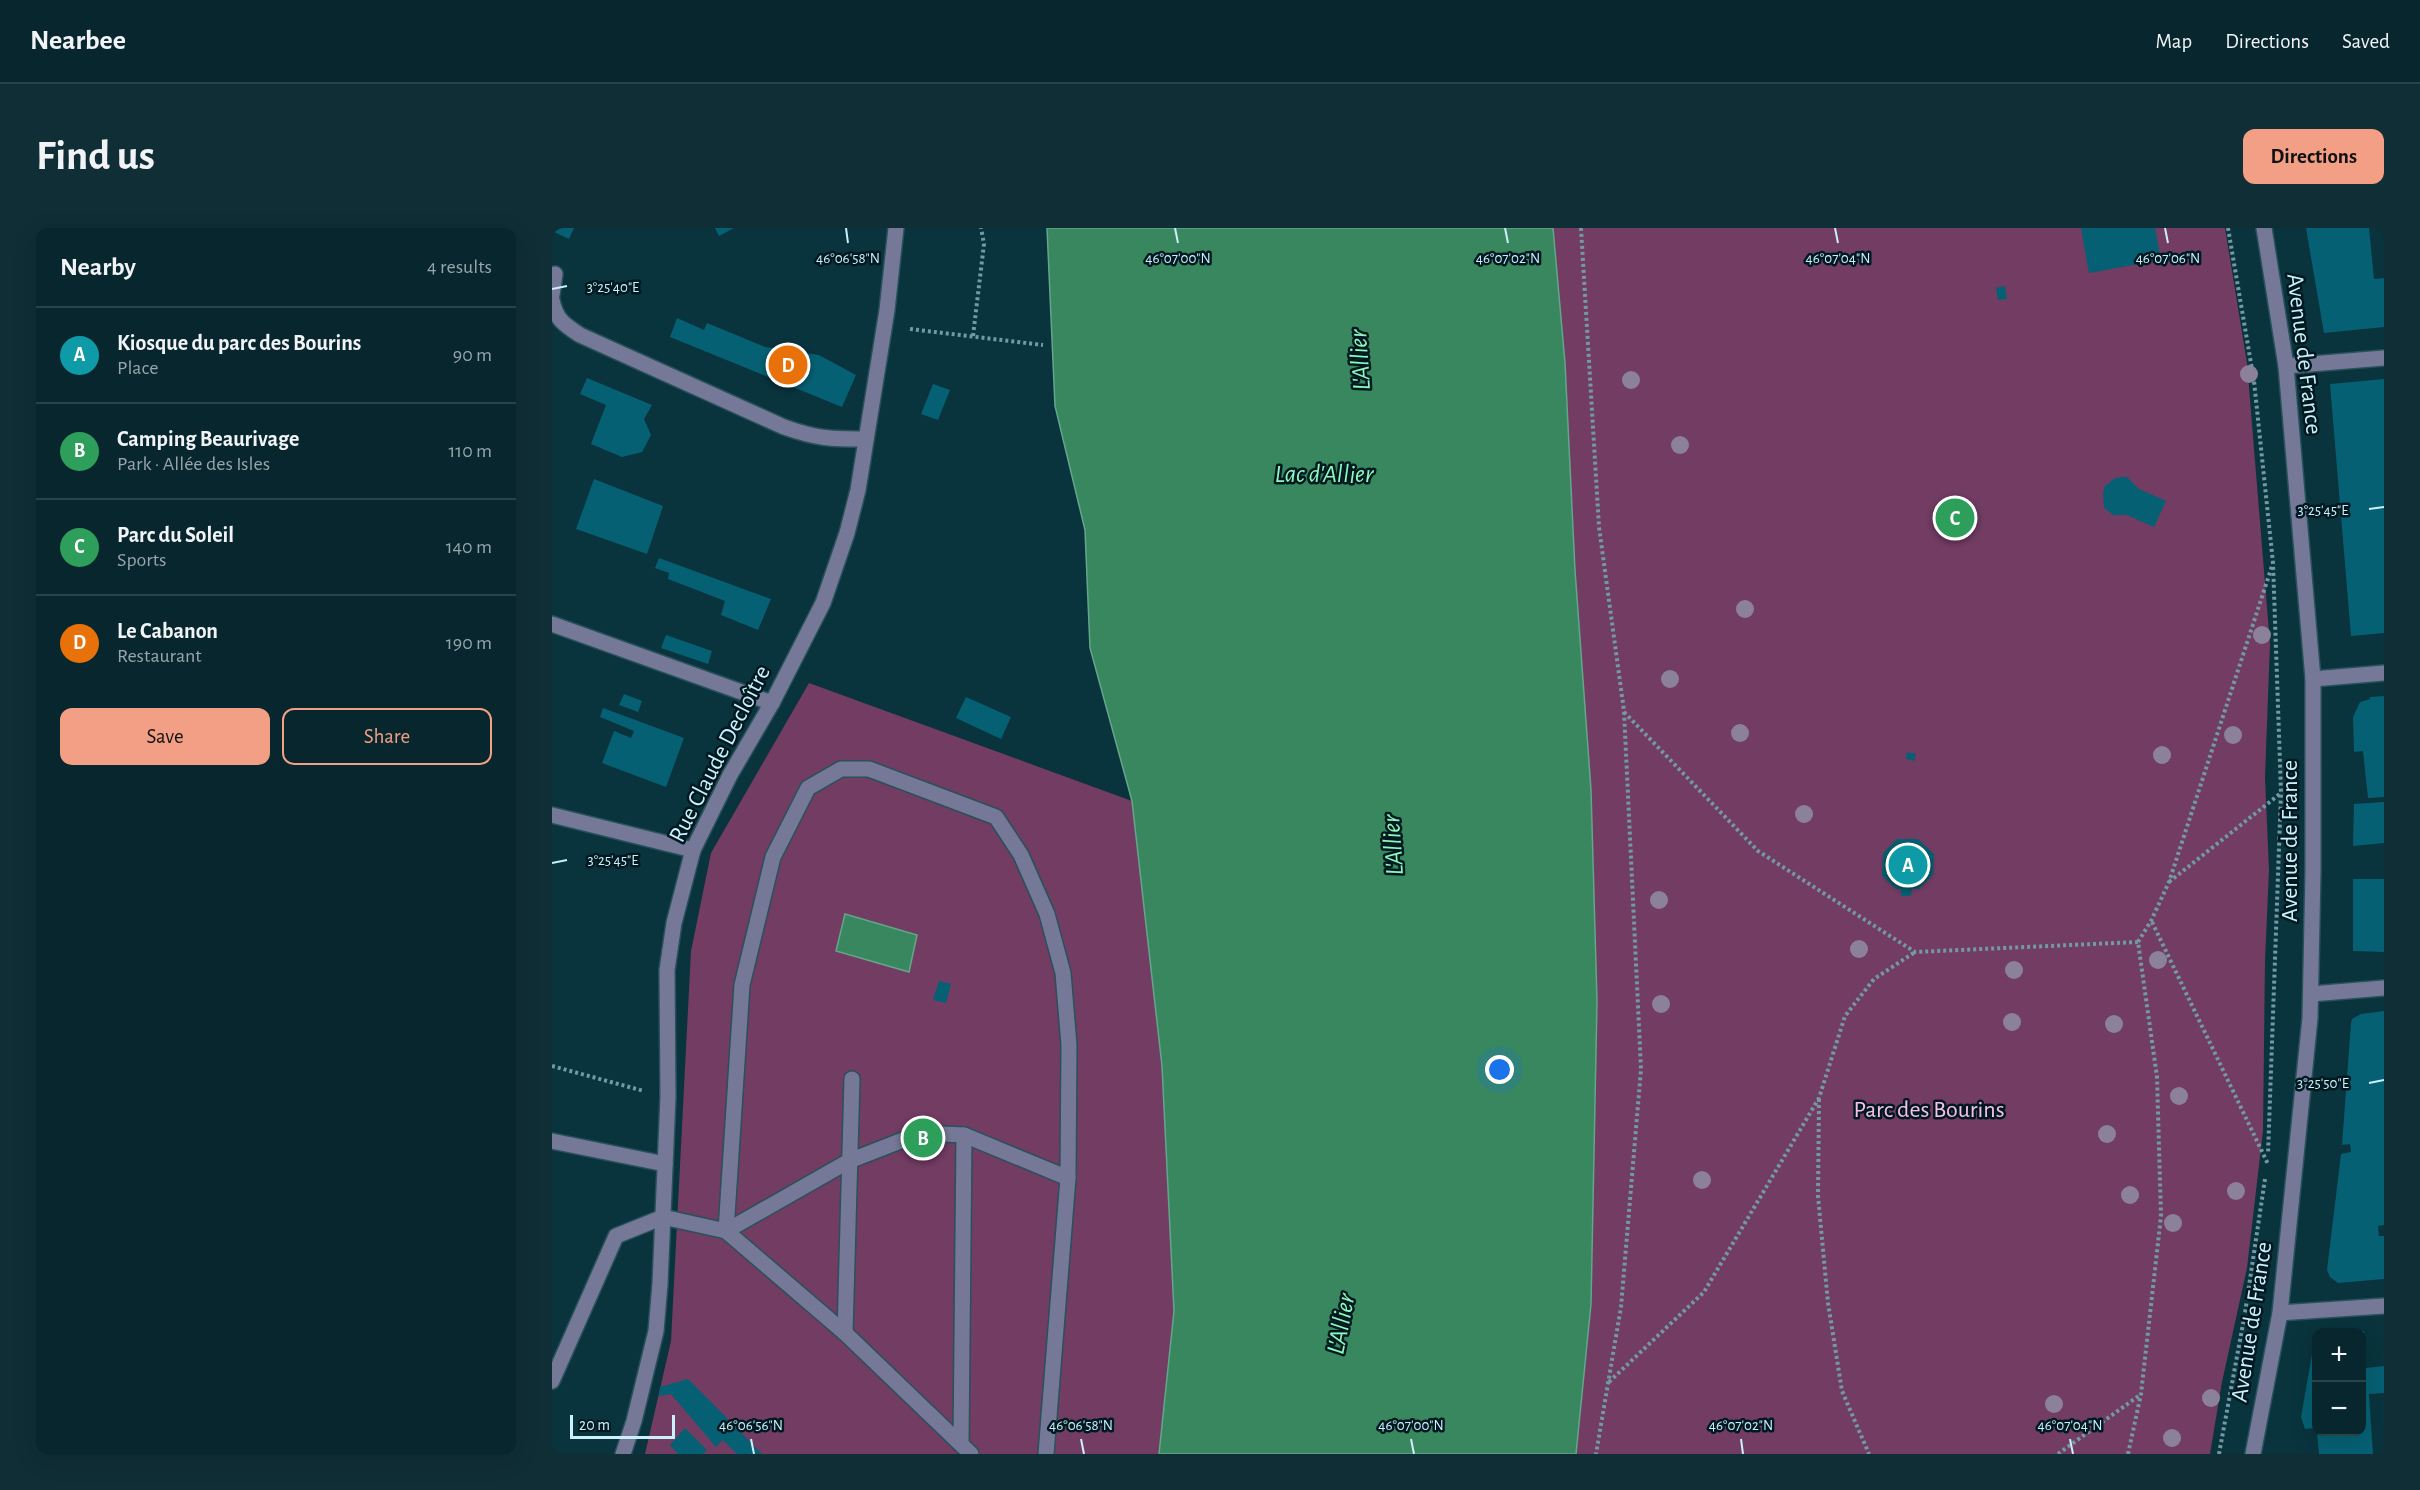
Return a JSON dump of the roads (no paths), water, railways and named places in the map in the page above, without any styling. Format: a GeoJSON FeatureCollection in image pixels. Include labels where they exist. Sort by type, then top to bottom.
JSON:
{"type":"FeatureCollection","features":[{"type":"Feature","properties":{"kind":"street","name":"Rue Claude Decloître"},"geometry":{"type":"LineString","coordinates":[[623,1454],[634,1421],[656,1331],[668,1097],[667,970],[674,923],[693,850],[730,775],[772,703],[824,603],[847,533],[858,490],[887,310],[896,228]]}},
{"type":"Feature","properties":{"kind":"street","name":"Avenue de France"},"geometry":{"type":"LineString","coordinates":[[2253,1454],[2280,1313],[2311,994],[2313,679],[2286,366],[2264,228]]}},
{"type":"Feature","properties":{"kind":"street"},"geometry":{"type":"LineString","coordinates":[[555,274],[552,298],[555,315],[567,327],[580,335],[784,427],[819,438],[866,439]]}},
{"type":"Feature","properties":{"kind":"street"},"geometry":{"type":"LineString","coordinates":[[2286,366],[2384,358]]}},
{"type":"Feature","properties":{"kind":"street"},"geometry":{"type":"LineString","coordinates":[[552,624],[772,703]]}},
{"type":"Feature","properties":{"kind":"street"},"geometry":{"type":"LineString","coordinates":[[2313,679],[2384,673]]}},
{"type":"Feature","properties":{"kind":"street"},"geometry":{"type":"LineString","coordinates":[[726,1232],[742,985],[773,857],[808,788],[841,769],[869,769],[996,817],[1021,855],[1047,914],[1063,974],[1069,1045],[1068,1178],[1046,1454]]}},
{"type":"Feature","properties":{"kind":"street"},"geometry":{"type":"LineString","coordinates":[[552,815],[693,850]]}},
{"type":"Feature","properties":{"kind":"street"},"geometry":{"type":"LineString","coordinates":[[2311,994],[2384,988]]}},
{"type":"Feature","properties":{"kind":"street"},"geometry":{"type":"LineString","coordinates":[[845,1334],[852,1079]]}},
{"type":"Feature","properties":{"kind":"street"},"geometry":{"type":"LineString","coordinates":[[726,1232],[849,1161],[921,1133],[964,1135],[1068,1178]]}},
{"type":"Feature","properties":{"kind":"street"},"geometry":{"type":"LineString","coordinates":[[964,1135],[966,1449]]}},
{"type":"Feature","properties":{"kind":"street"},"geometry":{"type":"LineString","coordinates":[[552,1141],[665,1164]]}},
{"type":"Feature","properties":{"kind":"street"},"geometry":{"type":"LineString","coordinates":[[552,1381],[616,1236],[663,1217],[726,1232],[845,1334],[966,1449]]}},
{"type":"Feature","properties":{"kind":"street"},"geometry":{"type":"LineString","coordinates":[[2280,1313],[2384,1306]]}},
{"type":"Feature","properties":{"kind":"water","name":"Lac d'Allier"},"geometry":{"type":"Polygon","coordinates":[[[1047,228],[1553,228],[1565,363],[1575,570],[1591,790],[1597,1001],[1591,1304],[1576,1454],[1159,1454],[1174,1311],[1162,1066],[1132,801],[1090,648],[1085,530],[1055,406],[1047,228]]]}},
{"type":"Feature","properties":{"kind":"water"},"geometry":{"type":"Polygon","coordinates":[[[845,914],[917,935],[909,972],[836,951],[845,914]]]}},
{"type":"Feature","properties":{"kind":"place","name":"Le Cabanon"},"geometry":{"type":"Point","coordinates":[788,365]}},
{"type":"Feature","properties":{"kind":"place","name":"Parc du Soleil"},"geometry":{"type":"Point","coordinates":[1955,518]}},
{"type":"Feature","properties":{"kind":"place","name":"Kiosque du parc des Bourins"},"geometry":{"type":"Point","coordinates":[1908,865]}},
{"type":"Feature","properties":{"kind":"place","name":"Camping Beaurivage"},"geometry":{"type":"Point","coordinates":[923,1138]}},
{"type":"Feature","properties":{"kind":"water label","name":"L'Allier"},"geometry":{"type":"Point","coordinates":[1360,360]}},
{"type":"Feature","properties":{"kind":"water label","name":"L'Allier"},"geometry":{"type":"Point","coordinates":[1393,845]}},
{"type":"Feature","properties":{"kind":"water label","name":"L'Allier"},"geometry":{"type":"Point","coordinates":[1341,1324]}},
{"type":"Feature","properties":{"kind":"park label","name":"Parc des Bourins"},"geometry":{"type":"Point","coordinates":[1929,1110]}}]}
